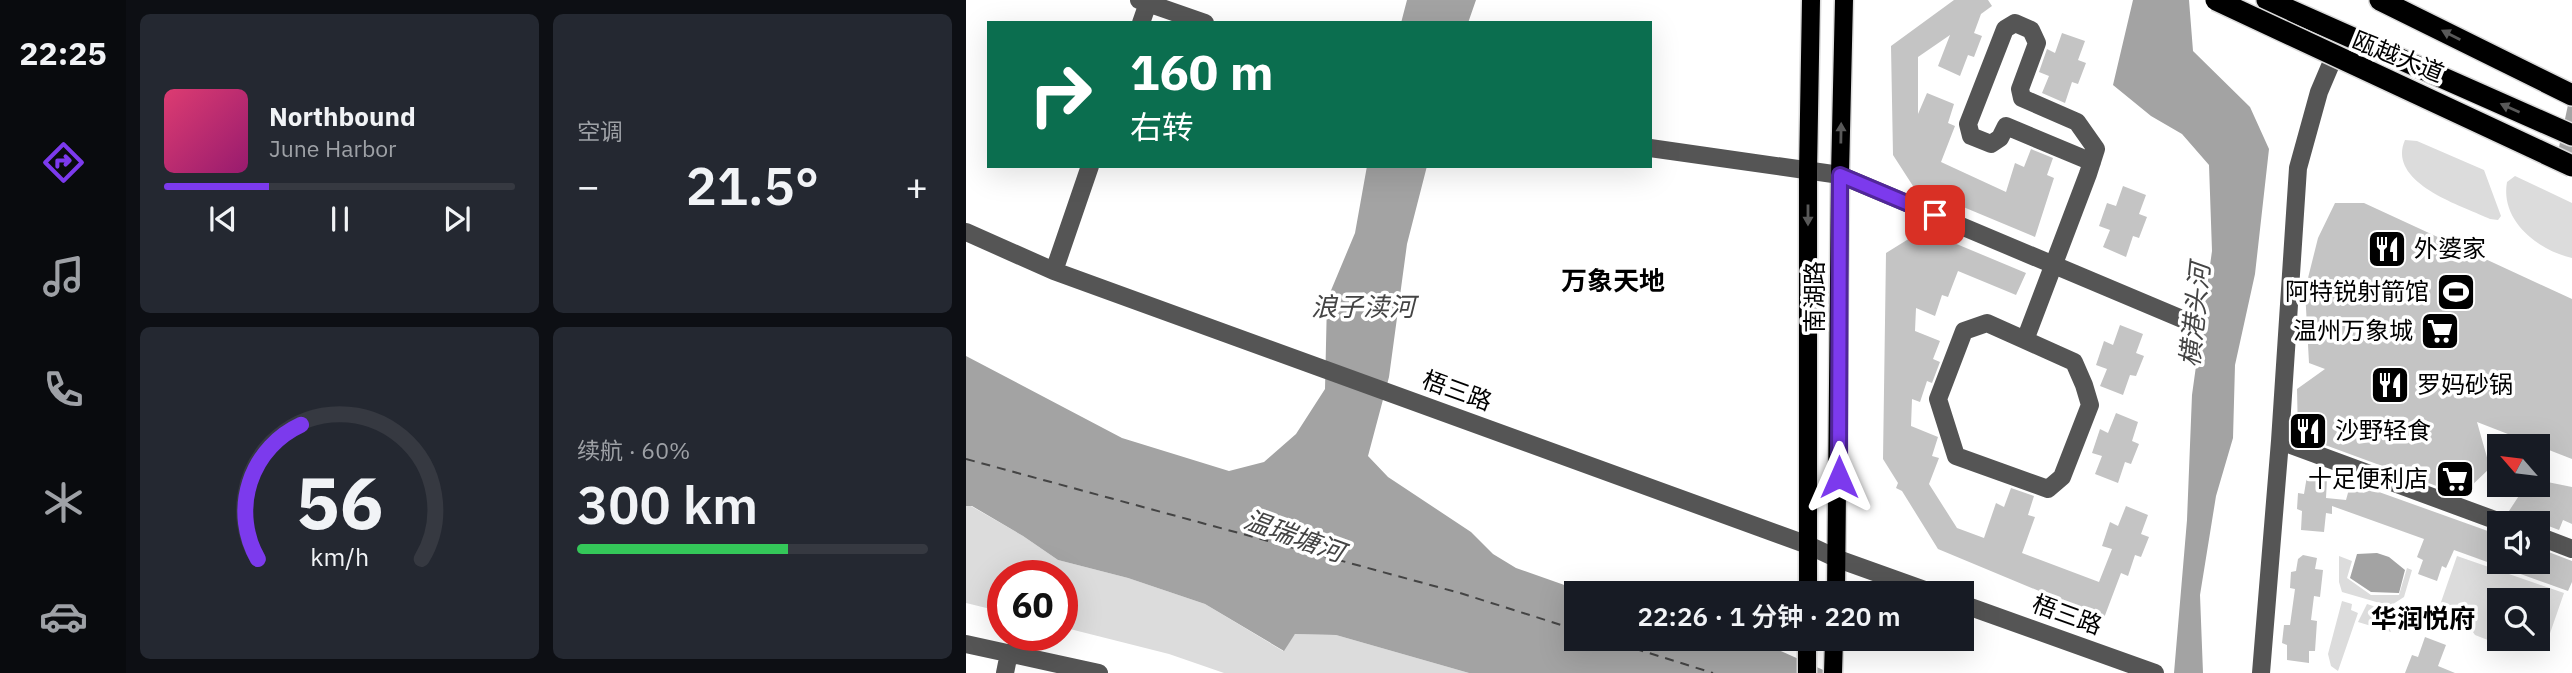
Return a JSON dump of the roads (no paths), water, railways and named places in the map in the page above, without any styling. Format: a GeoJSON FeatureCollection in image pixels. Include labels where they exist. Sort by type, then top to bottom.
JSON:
{"type":"FeatureCollection","features":[{"type":"Feature","properties":{"kind":"highway","name":"瓯越大道"},"geometry":{"type":"LineString","coordinates":[[2206,0],[2333,59],[2572,159]]}},
{"type":"Feature","properties":{"kind":"highway"},"geometry":{"type":"LineString","coordinates":[[2216,0],[2572,166]]}},
{"type":"Feature","properties":{"kind":"highway"},"geometry":{"type":"LineString","coordinates":[[2267,0],[2572,135]]}},
{"type":"Feature","properties":{"kind":"highway","name":"瓯越大道"},"geometry":{"type":"LineString","coordinates":[[2380,0],[2564,91]]}},
{"type":"Feature","properties":{"kind":"main road","name":"南湖路"},"geometry":{"type":"LineString","coordinates":[[1808,581],[1808,171],[1811,0]]}},
{"type":"Feature","properties":{"kind":"main road","name":"南湖路"},"geometry":{"type":"LineString","coordinates":[[1837,581],[1844,0]]}},
{"type":"Feature","properties":{"kind":"main road"},"geometry":{"type":"LineString","coordinates":[[1807,651],[1807,673]]}},
{"type":"Feature","properties":{"kind":"main road"},"geometry":{"type":"LineString","coordinates":[[1833,651],[1833,673]]}},
{"type":"Feature","properties":{"kind":"street"},"geometry":{"type":"LineString","coordinates":[[1141,21],[1145,1],[1200,21]]}},
{"type":"Feature","properties":{"kind":"street"},"geometry":{"type":"LineString","coordinates":[[2025,340],[2054,265],[2092,162],[2096,149],[2077,122],[2022,98],[2020,89],[2037,43],[2031,30],[2015,23],[2005,29],[1968,124],[1971,136],[1991,144],[2000,138],[2006,127],[2092,162]]}},
{"type":"Feature","properties":{"kind":"street"},"geometry":{"type":"LineString","coordinates":[[2261,673],[2298,168],[2319,92],[2333,59]]}},
{"type":"Feature","properties":{"kind":"street"},"geometry":{"type":"LineString","coordinates":[[1652,148],[1840,175],[2194,324]]}},
{"type":"Feature","properties":{"kind":"street"},"geometry":{"type":"LineString","coordinates":[[1054,271],[1089,168]]}},
{"type":"Feature","properties":{"kind":"street","name":"梧三路"},"geometry":{"type":"LineString","coordinates":[[966,232],[1054,271],[1808,545],[1899,581]]}},
{"type":"Feature","properties":{"kind":"street"},"geometry":{"type":"LineString","coordinates":[[1987,323],[2025,340],[2074,362],[2090,405],[2062,477],[2048,489],[1956,456],[1938,399],[1964,331],[1987,323]]}},
{"type":"Feature","properties":{"kind":"street"},"geometry":{"type":"LineString","coordinates":[[2280,441],[2487,517]]}},
{"type":"Feature","properties":{"kind":"street"},"geometry":{"type":"LineString","coordinates":[[2550,541],[2572,549]]}},
{"type":"Feature","properties":{"kind":"street","name":"梧三路"},"geometry":{"type":"LineString","coordinates":[[1974,608],[2155,673]]}},
{"type":"Feature","properties":{"kind":"street"},"geometry":{"type":"LineString","coordinates":[[966,644],[1099,673]]}},
{"type":"Feature","properties":{"kind":"street"},"geometry":{"type":"LineString","coordinates":[[1005,673],[1009,653]]}},
{"type":"Feature","properties":{"kind":"water"},"geometry":{"type":"Polygon","coordinates":[[[1407,0],[1476,0],[1469,21],[1402,21],[1407,0]]]}},
{"type":"Feature","properties":{"kind":"water"},"geometry":{"type":"Polygon","coordinates":[[[2133,0],[2189,0],[2193,51],[2250,107],[2269,149],[2255,274],[2235,365],[2233,438],[2216,496],[2200,595],[2203,673],[2174,673],[2187,520],[2192,395],[2212,251],[2209,165],[2182,134],[2151,116],[2113,85],[2133,0]]]}},
{"type":"Feature","properties":{"kind":"water"},"geometry":{"type":"Polygon","coordinates":[[[2572,86],[2572,174],[2555,166],[2572,86]]]}},
{"type":"Feature","properties":{"kind":"water"},"geometry":{"type":"Polygon","coordinates":[[[1367,168],[1426,168],[1407,244],[1389,377],[1368,456],[1388,477],[1471,532],[1493,554],[1516,568],[1564,585],[1564,651],[1781,651],[1830,673],[1469,673],[1336,635],[1295,634],[1284,651],[1205,604],[1128,578],[1078,565],[1078,560],[1058,560],[972,506],[966,506],[966,356],[1122,438],[1229,471],[1264,462],[1296,434],[1325,389],[1327,300],[1355,233],[1367,168]]]}},
{"type":"Feature","properties":{"kind":"water"},"geometry":{"type":"Polygon","coordinates":[[[2377,553],[2389,557],[2405,570],[2399,593],[2371,592],[2350,578],[2357,554],[2377,553]]]}},
{"type":"Feature","properties":{"kind":"place","name":"外婆家"},"geometry":{"type":"Point","coordinates":[2387,249]}},
{"type":"Feature","properties":{"kind":"place","name":"阿特锐射箭馆"},"geometry":{"type":"Point","coordinates":[2456,292]}},
{"type":"Feature","properties":{"kind":"place","name":"温州万象城"},"geometry":{"type":"Point","coordinates":[2440,331]}},
{"type":"Feature","properties":{"kind":"place","name":"罗妈砂锅"},"geometry":{"type":"Point","coordinates":[2390,385]}},
{"type":"Feature","properties":{"kind":"place","name":"沙野轻食"},"geometry":{"type":"Point","coordinates":[2308,431]}},
{"type":"Feature","properties":{"kind":"place","name":"十足便利店"},"geometry":{"type":"Point","coordinates":[2455,479]}},
{"type":"Feature","properties":{"kind":"district","name":"万象天地"},"geometry":{"type":"Point","coordinates":[1613,281]}},
{"type":"Feature","properties":{"kind":"district","name":"华润悦府"},"geometry":{"type":"Point","coordinates":[2423,619]}},
{"type":"Feature","properties":{"kind":"water label","name":"浪子渎河"},"geometry":{"type":"Point","coordinates":[1363,307]}},
{"type":"Feature","properties":{"kind":"water label","name":"横港头河"},"geometry":{"type":"Point","coordinates":[2195,315]}},
{"type":"Feature","properties":{"kind":"water label","name":"温瑞塘河"},"geometry":{"type":"Point","coordinates":[1294,536]}}]}
